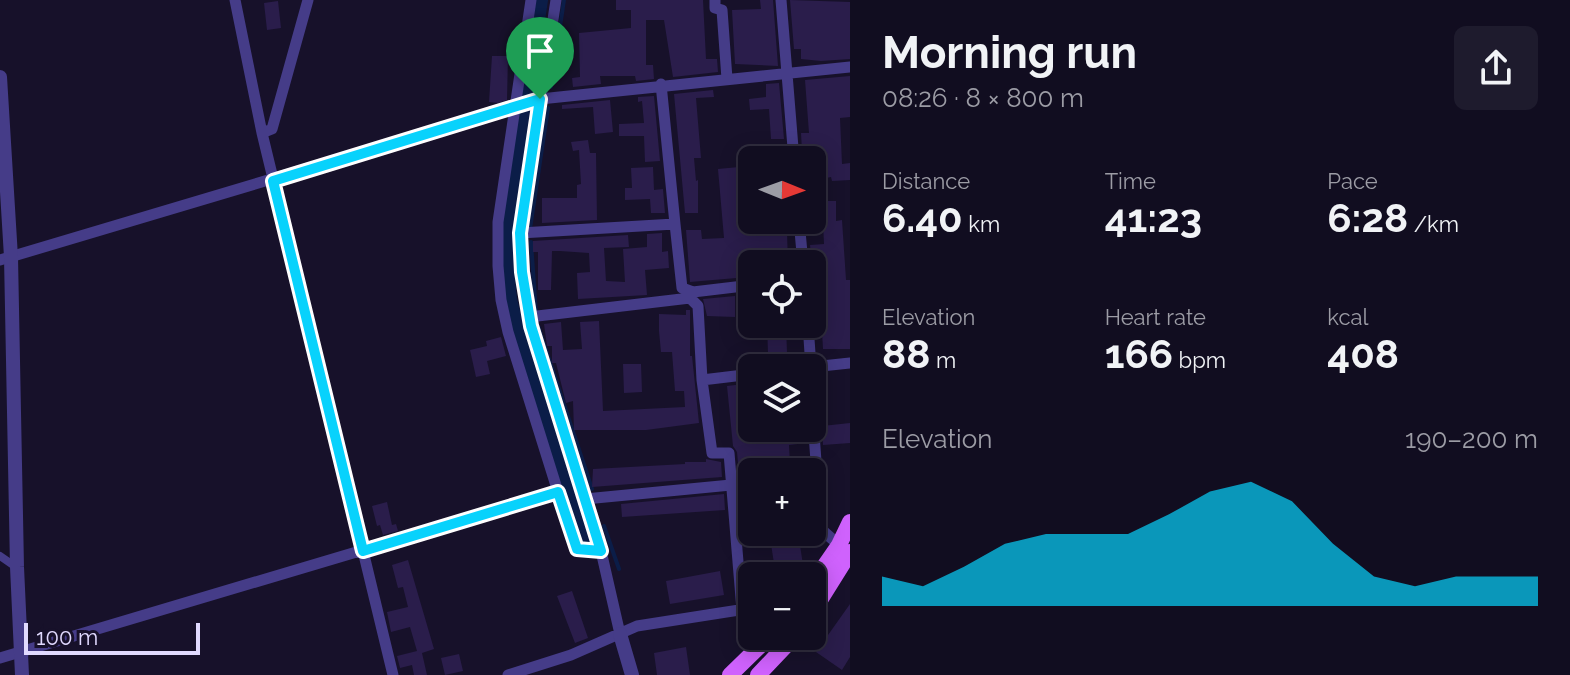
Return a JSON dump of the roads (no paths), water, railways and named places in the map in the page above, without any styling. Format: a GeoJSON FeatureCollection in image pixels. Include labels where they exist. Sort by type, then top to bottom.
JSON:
{"type":"FeatureCollection","features":[{"type":"Feature","properties":{"kind":"main road"},"geometry":{"type":"LineString","coordinates":[[826,596],[845,573],[844,549],[850,522]]}},
{"type":"Feature","properties":{"kind":"main road"},"geometry":{"type":"LineString","coordinates":[[826,569],[844,549]]}},
{"type":"Feature","properties":{"kind":"main road"},"geometry":{"type":"LineString","coordinates":[[730,675],[756,650]]}},
{"type":"Feature","properties":{"kind":"main road"},"geometry":{"type":"LineString","coordinates":[[758,675],[782,650]]}},
{"type":"Feature","properties":{"kind":"street"},"geometry":{"type":"LineString","coordinates":[[235,0],[273,181],[393,675]]}},
{"type":"Feature","properties":{"kind":"street"},"geometry":{"type":"LineString","coordinates":[[262,133],[272,129],[308,0]]}},
{"type":"Feature","properties":{"kind":"street"},"geometry":{"type":"LineString","coordinates":[[531,0],[498,222],[501,300],[508,332],[577,549],[601,551]]}},
{"type":"Feature","properties":{"kind":"street"},"geometry":{"type":"LineString","coordinates":[[556,0],[520,233],[530,322],[601,551],[632,675]]}},
{"type":"Feature","properties":{"kind":"street"},"geometry":{"type":"LineString","coordinates":[[715,0],[715,8],[722,10],[727,79]]}},
{"type":"Feature","properties":{"kind":"street"},"geometry":{"type":"LineString","coordinates":[[781,0],[793,146]]}},
{"type":"Feature","properties":{"kind":"street"},"geometry":{"type":"LineString","coordinates":[[6,258],[540,99],[661,84],[850,67]]}},
{"type":"Feature","properties":{"kind":"street"},"geometry":{"type":"LineString","coordinates":[[0,77],[22,675]]}},
{"type":"Feature","properties":{"kind":"street"},"geometry":{"type":"LineString","coordinates":[[661,84],[682,288],[698,306],[702,380],[712,453],[729,453],[741,562]]}},
{"type":"Feature","properties":{"kind":"street"},"geometry":{"type":"LineString","coordinates":[[520,233],[675,224]]}},
{"type":"Feature","properties":{"kind":"street"},"geometry":{"type":"LineString","coordinates":[[508,332],[530,322],[738,287]]}},
{"type":"Feature","properties":{"kind":"street"},"geometry":{"type":"LineString","coordinates":[[826,366],[850,363]]}},
{"type":"Feature","properties":{"kind":"street"},"geometry":{"type":"LineString","coordinates":[[702,380],[738,376]]}},
{"type":"Feature","properties":{"kind":"street"},"geometry":{"type":"LineString","coordinates":[[815,442],[817,475],[814,523],[844,549]]}},
{"type":"Feature","properties":{"kind":"street"},"geometry":{"type":"LineString","coordinates":[[585,499],[731,485]]}},
{"type":"Feature","properties":{"kind":"street"},"geometry":{"type":"LineString","coordinates":[[0,658],[558,492]]}},
{"type":"Feature","properties":{"kind":"street"},"geometry":{"type":"LineString","coordinates":[[0,556],[17,567]]}},
{"type":"Feature","properties":{"kind":"street"},"geometry":{"type":"LineString","coordinates":[[508,675],[571,655],[637,626],[738,610]]}},
{"type":"Feature","properties":{"kind":"waterway"},"geometry":{"type":"LineString","coordinates":[[542,0],[508,226],[508,266],[511,299],[522,344],[585,543]]}},
{"type":"Feature","properties":{"kind":"waterway"},"geometry":{"type":"LineString","coordinates":[[551,87],[564,0]]}},
{"type":"Feature","properties":{"kind":"waterway"},"geometry":{"type":"LineString","coordinates":[[530,229],[548,108]]}},
{"type":"Feature","properties":{"kind":"waterway"},"geometry":{"type":"LineString","coordinates":[[531,242],[536,313]]}},
{"type":"Feature","properties":{"kind":"waterway"},"geometry":{"type":"LineString","coordinates":[[537,323],[592,489]]}},
{"type":"Feature","properties":{"kind":"waterway"},"geometry":{"type":"LineString","coordinates":[[604,526],[619,569]]}}]}
